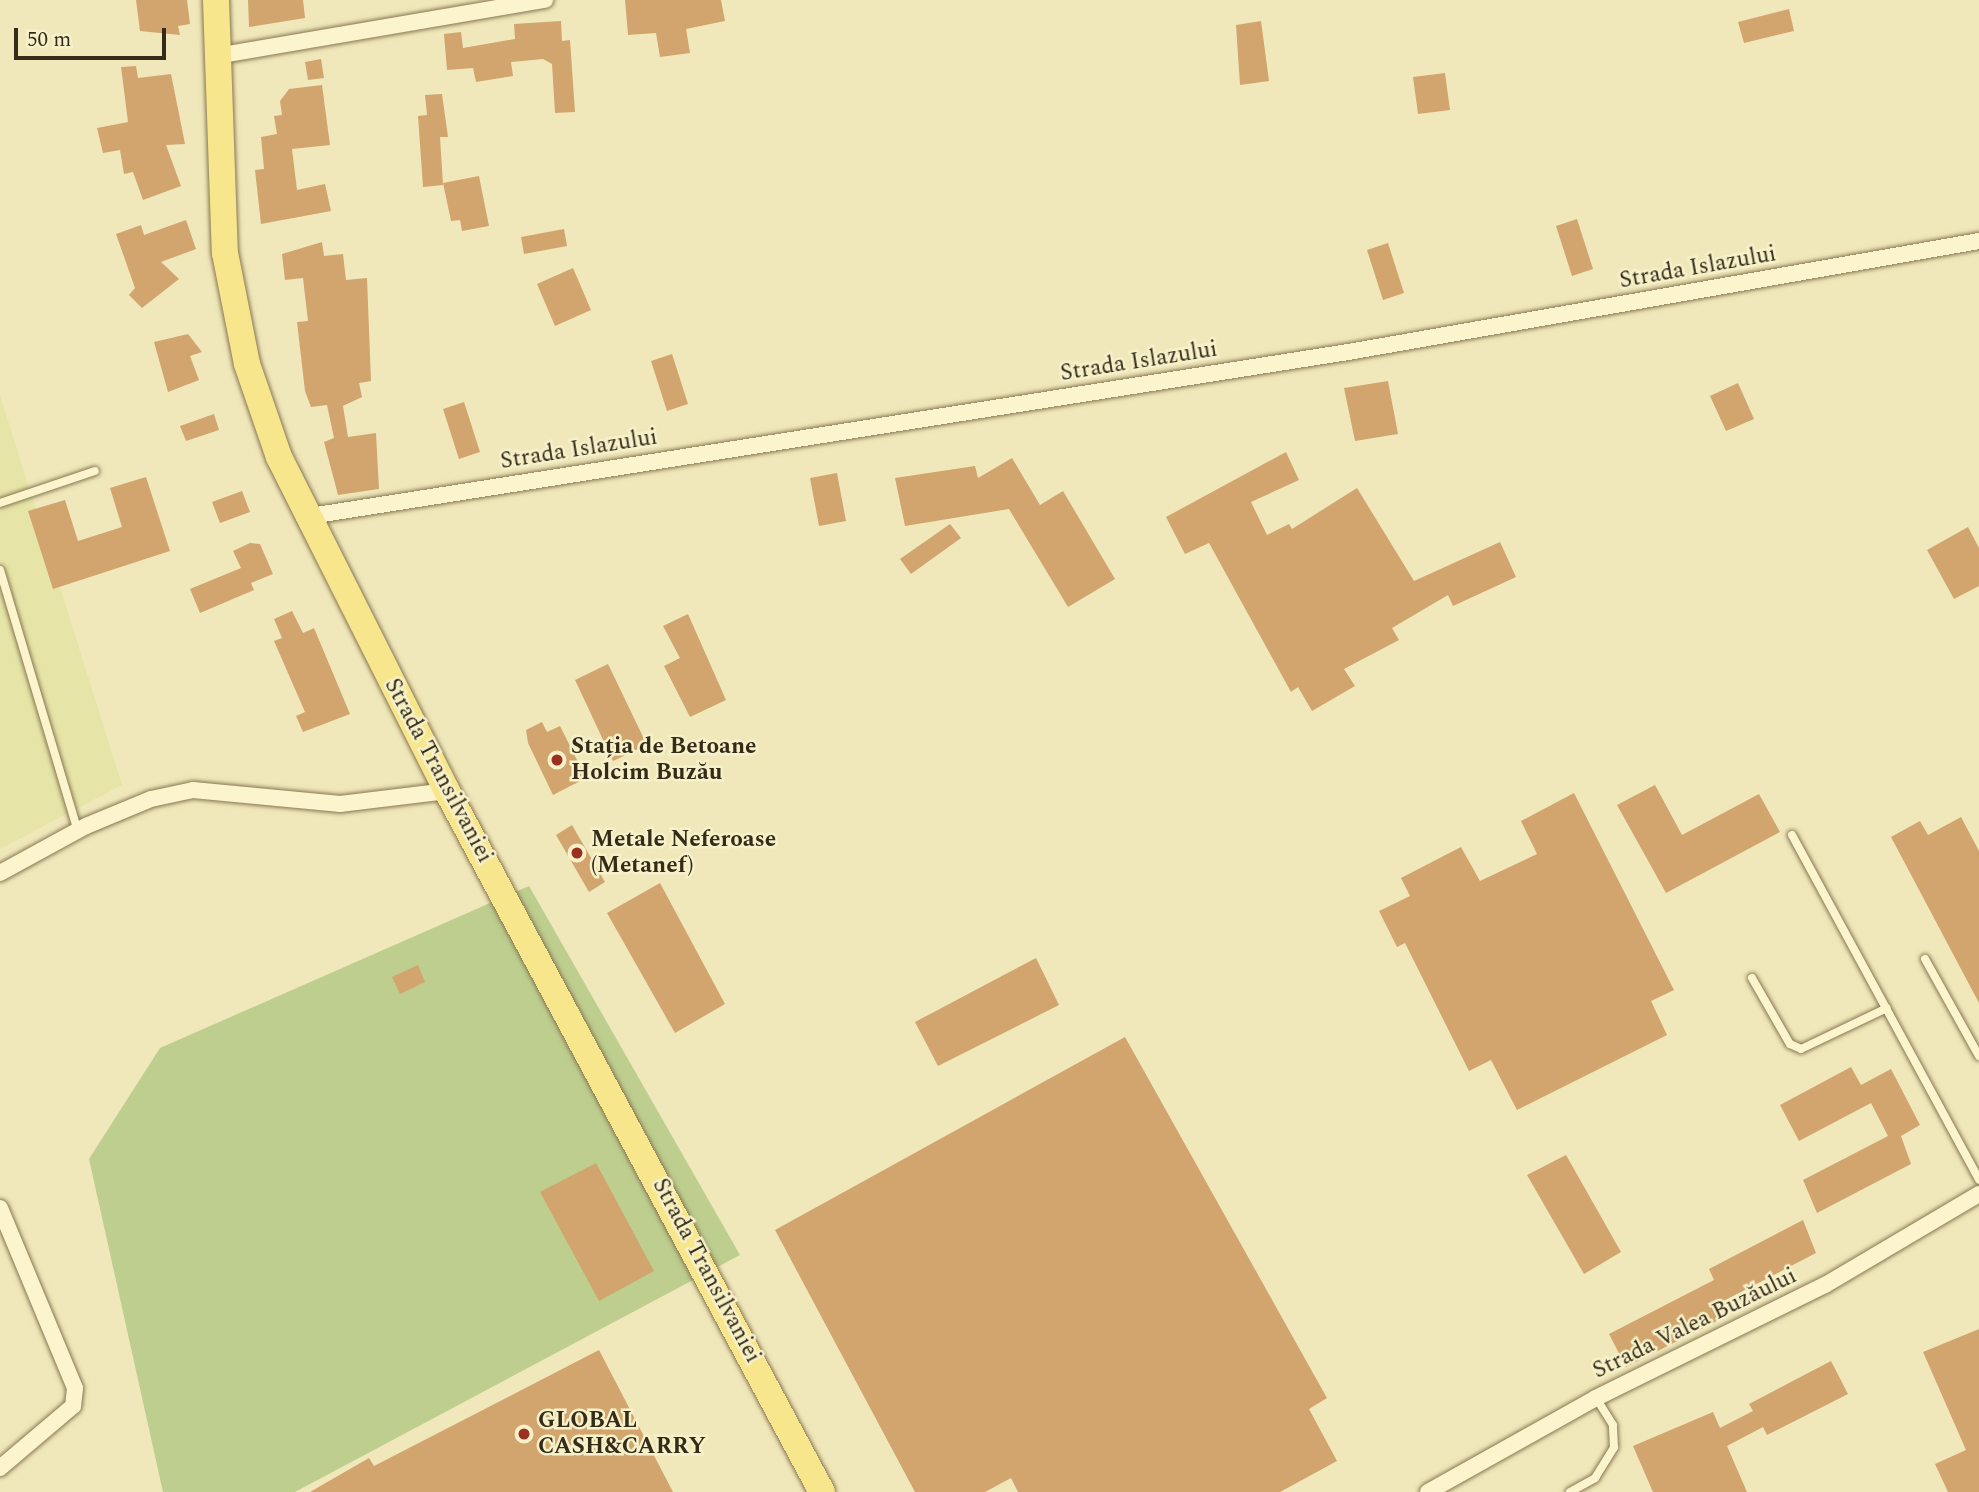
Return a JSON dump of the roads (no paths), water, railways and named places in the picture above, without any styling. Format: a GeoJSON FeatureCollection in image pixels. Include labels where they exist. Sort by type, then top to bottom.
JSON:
{"type":"FeatureCollection","features":[{"type":"Feature","properties":{"kind":"main road","name":"Strada Transilvaniei"},"geometry":{"type":"LineString","coordinates":[[216,0],[218,197],[235,314],[265,417],[304,517],[447,791],[822,1492]]}},
{"type":"Feature","properties":{"kind":"street"},"geometry":{"type":"LineString","coordinates":[[216,56],[545,0]]}},
{"type":"Feature","properties":{"kind":"street","name":"Strada Islazului"},"geometry":{"type":"LineString","coordinates":[[304,517],[1354,351],[1979,241]]}},
{"type":"Feature","properties":{"kind":"street"},"geometry":{"type":"LineString","coordinates":[[0,873],[78,831],[151,799],[193,790],[340,804],[447,791]]}},
{"type":"Feature","properties":{"kind":"street","name":"Strada Valea Buzăului"},"geometry":{"type":"LineString","coordinates":[[1428,1492],[1596,1398],[1825,1285],[1979,1194]]}},
{"type":"Feature","properties":{"kind":"street"},"geometry":{"type":"LineString","coordinates":[[0,1208],[75,1388],[73,1406],[0,1468]]}},
{"type":"Feature","properties":{"kind":"lane"},"geometry":{"type":"LineString","coordinates":[[0,503],[95,471]]}},
{"type":"Feature","properties":{"kind":"lane"},"geometry":{"type":"LineString","coordinates":[[0,570],[78,831]]}},
{"type":"Feature","properties":{"kind":"lane"},"geometry":{"type":"LineString","coordinates":[[1792,835],[1979,1179]]}},
{"type":"Feature","properties":{"kind":"lane"},"geometry":{"type":"LineString","coordinates":[[1925,959],[1979,1056]]}},
{"type":"Feature","properties":{"kind":"lane"},"geometry":{"type":"LineString","coordinates":[[1752,978],[1790,1044],[1801,1049],[1886,1008]]}},
{"type":"Feature","properties":{"kind":"lane"},"geometry":{"type":"LineString","coordinates":[[1570,1492],[1595,1478],[1614,1447],[1613,1425],[1596,1398]]}},
{"type":"Feature","properties":{"kind":"place","name":"Stația de Betoane Holcim Buzău"},"geometry":{"type":"Point","coordinates":[557,760]}},
{"type":"Feature","properties":{"kind":"place","name":"Metale Neferoase (Metanef)"},"geometry":{"type":"Point","coordinates":[577,853]}},
{"type":"Feature","properties":{"kind":"place","name":"GLOBAL CASH&CARRY"},"geometry":{"type":"Point","coordinates":[524,1434]}}]}
